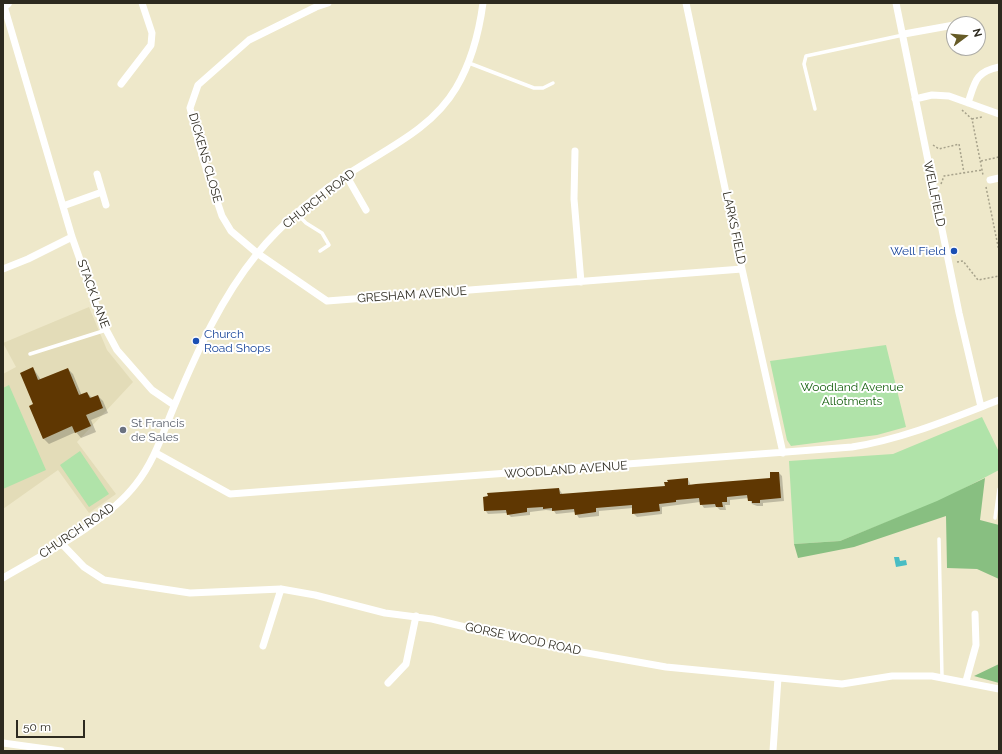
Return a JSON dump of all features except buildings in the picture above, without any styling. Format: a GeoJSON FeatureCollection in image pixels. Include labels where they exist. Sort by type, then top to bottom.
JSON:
{"type":"FeatureCollection","features":[{"type":"Feature","properties":{"kind":"street"},"geometry":{"type":"LineString","coordinates":[[121,84],[151,45],[152,33],[142,3]]}},
{"type":"Feature","properties":{"kind":"street","name":"DICKENS CLOSE"},"geometry":{"type":"LineString","coordinates":[[257,254],[231,231],[222,216],[203,159],[190,108],[198,85],[249,40],[316,7],[328,3]]}},
{"type":"Feature","properties":{"kind":"street","name":"CHURCH ROAD"},"geometry":{"type":"LineString","coordinates":[[3,578],[62,544],[113,508],[136,485],[156,453],[174,405],[201,343],[217,313],[257,254],[296,214],[346,175],[402,142],[433,116],[455,89],[469,63],[479,32],[483,3]]}},
{"type":"Feature","properties":{"kind":"street","name":"LARKS FIELD"},"geometry":{"type":"LineString","coordinates":[[686,3],[742,269],[783,453]]}},
{"type":"Feature","properties":{"kind":"street","name":"WELLFIELD"},"geometry":{"type":"LineString","coordinates":[[896,3],[904,34],[932,187],[958,313],[981,407]]}},
{"type":"Feature","properties":{"kind":"street","name":"STACK LANE"},"geometry":{"type":"LineString","coordinates":[[5,5],[72,237],[106,330],[117,350],[152,390],[174,405]]}},
{"type":"Feature","properties":{"kind":"street"},"geometry":{"type":"LineString","coordinates":[[904,34],[946,26]]}},
{"type":"Feature","properties":{"kind":"street"},"geometry":{"type":"LineString","coordinates":[[965,102],[977,77],[988,70],[999,67]]}},
{"type":"Feature","properties":{"kind":"street"},"geometry":{"type":"LineString","coordinates":[[915,99],[932,95],[943,95],[999,114]]}},
{"type":"Feature","properties":{"kind":"street"},"geometry":{"type":"LineString","coordinates":[[575,151],[574,198],[581,282]]}},
{"type":"Feature","properties":{"kind":"street"},"geometry":{"type":"LineString","coordinates":[[97,174],[106,205]]}},
{"type":"Feature","properties":{"kind":"street"},"geometry":{"type":"LineString","coordinates":[[346,175],[366,210]]}},
{"type":"Feature","properties":{"kind":"street"},"geometry":{"type":"LineString","coordinates":[[990,180],[999,178]]}},
{"type":"Feature","properties":{"kind":"street"},"geometry":{"type":"LineString","coordinates":[[63,206],[102,192]]}},
{"type":"Feature","properties":{"kind":"street"},"geometry":{"type":"LineString","coordinates":[[3,269],[28,259],[72,237]]}},
{"type":"Feature","properties":{"kind":"street","name":"GRESHAM AVENUE"},"geometry":{"type":"LineString","coordinates":[[257,254],[327,301],[742,269]]}},
{"type":"Feature","properties":{"kind":"street","name":"WOODLAND AVENUE"},"geometry":{"type":"LineString","coordinates":[[156,453],[230,494],[783,453],[881,442],[920,430],[999,400]]}},
{"type":"Feature","properties":{"kind":"street","name":"GORSE WOOD ROAD"},"geometry":{"type":"LineString","coordinates":[[62,544],[84,567],[104,580],[190,593],[281,589],[315,595],[385,613],[416,616],[536,644],[666,667],[842,684],[892,676],[942,677],[999,689]]}},
{"type":"Feature","properties":{"kind":"street"},"geometry":{"type":"LineString","coordinates":[[263,646],[281,589]]}},
{"type":"Feature","properties":{"kind":"street"},"geometry":{"type":"LineString","coordinates":[[966,681],[976,645],[975,614]]}},
{"type":"Feature","properties":{"kind":"street"},"geometry":{"type":"LineString","coordinates":[[388,682],[406,664],[416,616]]}},
{"type":"Feature","properties":{"kind":"street"},"geometry":{"type":"LineString","coordinates":[[773,751],[778,678]]}},
{"type":"Feature","properties":{"kind":"street"},"geometry":{"type":"LineString","coordinates":[[3,743],[61,751]]}},
{"type":"Feature","properties":{"kind":"lane"},"geometry":{"type":"LineString","coordinates":[[815,110],[804,64],[806,56],[904,34]]}},
{"type":"Feature","properties":{"kind":"lane"},"geometry":{"type":"LineString","coordinates":[[469,63],[534,88],[543,88],[553,83]]}},
{"type":"Feature","properties":{"kind":"lane"},"geometry":{"type":"LineString","coordinates":[[296,214],[326,237],[329,245],[320,252]]}},
{"type":"Feature","properties":{"kind":"lane"},"geometry":{"type":"LineString","coordinates":[[30,354],[106,330]]}},
{"type":"Feature","properties":{"kind":"lane"},"geometry":{"type":"LineString","coordinates":[[995,518],[999,489]]}},
{"type":"Feature","properties":{"kind":"lane"},"geometry":{"type":"LineString","coordinates":[[939,539],[942,677]]}},
{"type":"Feature","properties":{"kind":"path"},"geometry":{"type":"LineString","coordinates":[[965,102],[961,109],[972,119],[999,250]]}},
{"type":"Feature","properties":{"kind":"path"},"geometry":{"type":"LineString","coordinates":[[924,144],[930,143],[939,149],[959,144],[964,173]]}},
{"type":"Feature","properties":{"kind":"path"},"geometry":{"type":"LineString","coordinates":[[981,161],[999,157]]}},
{"type":"Feature","properties":{"kind":"path"},"geometry":{"type":"LineString","coordinates":[[932,187],[942,184],[944,176],[982,170]]}},
{"type":"Feature","properties":{"kind":"path"},"geometry":{"type":"LineString","coordinates":[[949,264],[963,261],[978,280],[999,276]]}},
{"type":"Feature","properties":{"kind":"shaded area"},"geometry":{"type":"Polygon","coordinates":[[[89,307],[107,350],[133,382],[77,442],[116,494],[89,513],[58,470],[3,509],[3,374],[16,367],[3,343],[89,307]]]}},
{"type":"Feature","properties":{"kind":"green space","name":"Woodland Avenue Allotments"},"geometry":{"type":"Polygon","coordinates":[[[886,345],[906,427],[877,435],[791,446],[787,440],[770,361],[886,345]]]}},
{"type":"Feature","properties":{"kind":"green space"},"geometry":{"type":"Polygon","coordinates":[[[9,385],[46,470],[3,489],[3,388],[9,385]]]}},
{"type":"Feature","properties":{"kind":"green space"},"geometry":{"type":"Polygon","coordinates":[[[982,417],[999,452],[999,470],[942,500],[840,541],[794,544],[789,461],[893,454],[982,417]]]}},
{"type":"Feature","properties":{"kind":"green space"},"geometry":{"type":"Polygon","coordinates":[[[80,451],[109,494],[89,507],[60,465],[80,451]]]}},
{"type":"Feature","properties":{"kind":"green space"},"geometry":{"type":"Polygon","coordinates":[[[985,478],[980,520],[999,525],[999,579],[977,569],[947,568],[946,516],[854,547],[798,558],[794,544],[840,541],[937,501],[985,478]]]}},
{"type":"Feature","properties":{"kind":"green space"},"geometry":{"type":"Polygon","coordinates":[[[999,664],[999,683],[974,676],[999,664]]]}},
{"type":"Feature","properties":{"kind":"water"},"geometry":{"type":"Polygon","coordinates":[[[894,557],[899,557],[900,561],[906,560],[907,565],[896,567],[894,557]]]}},
{"type":"Feature","properties":{"kind":"place","name":"Well Field"},"geometry":{"type":"Point","coordinates":[954,251]}},
{"type":"Feature","properties":{"kind":"place","name":"Church Road Shops"},"geometry":{"type":"Point","coordinates":[196,341]}},
{"type":"Feature","properties":{"kind":"place","name":"St Francis de Sales"},"geometry":{"type":"Point","coordinates":[123,430]}}]}
